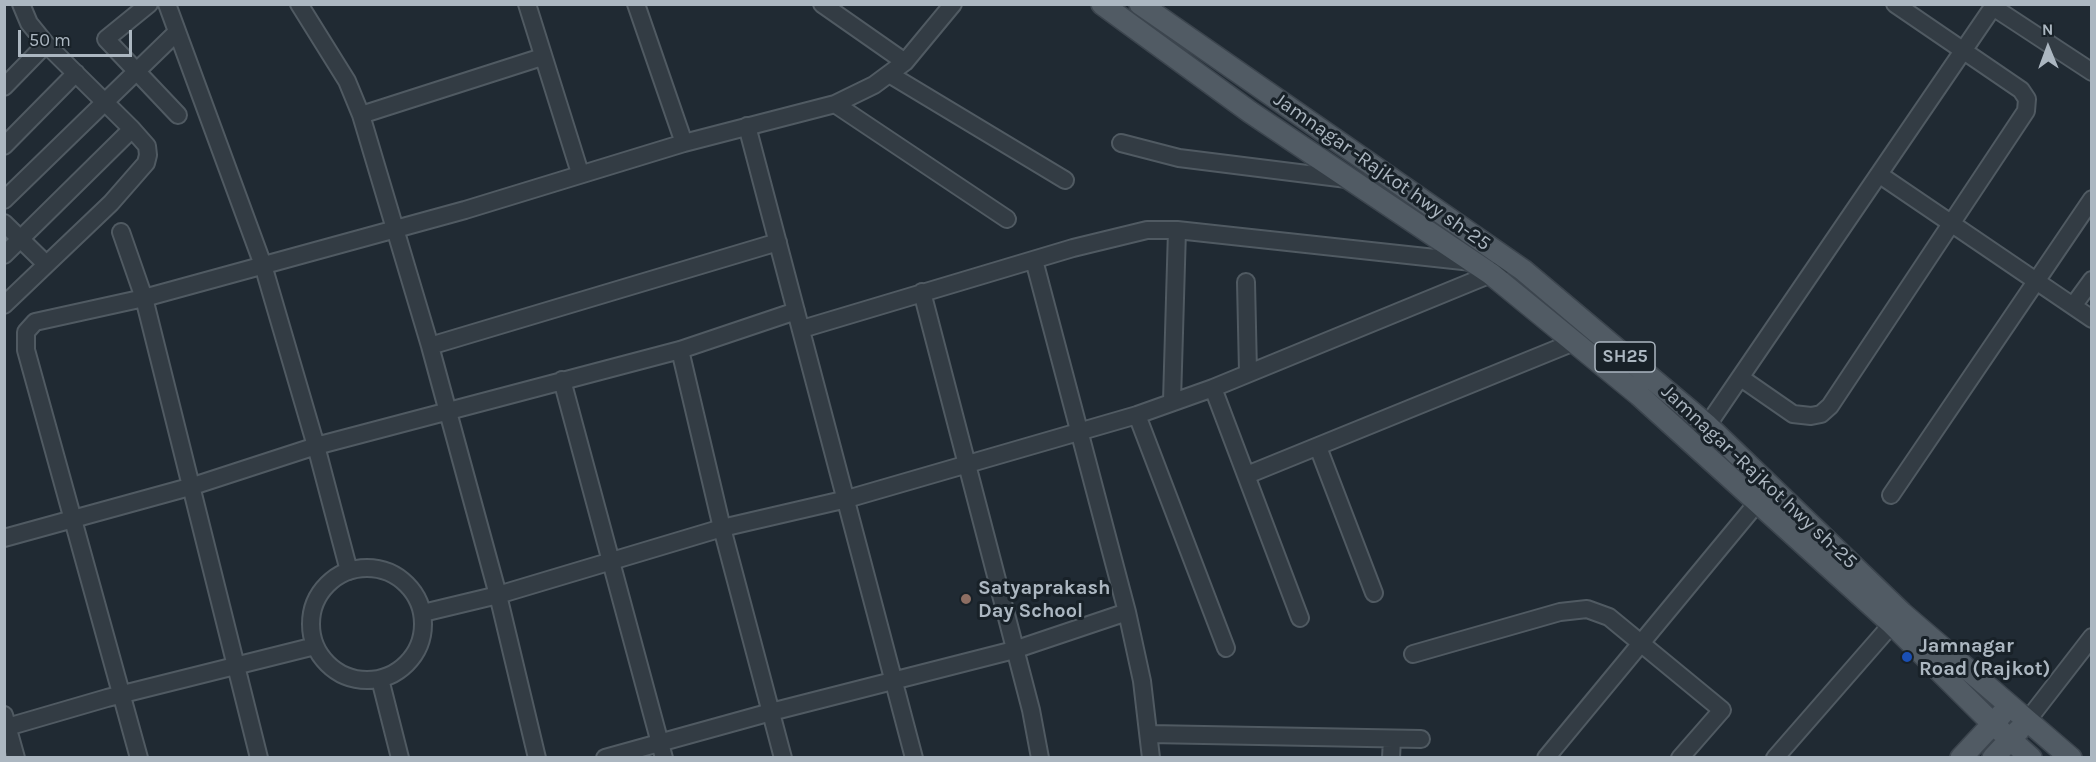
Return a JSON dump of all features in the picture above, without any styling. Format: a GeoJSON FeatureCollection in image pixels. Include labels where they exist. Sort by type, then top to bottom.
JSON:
{"type":"FeatureCollection","features":[{"type":"Feature","properties":{"kind":"main road","name":"SH25"},"geometry":{"type":"LineString","coordinates":[[1102,4],[1250,112],[1491,274],[1694,445],[1892,624],[1993,724],[2031,758]]}},
{"type":"Feature","properties":{"kind":"main road","name":"Jamnagar -Rajkot hwy sh-25"},"geometry":{"type":"LineString","coordinates":[[1140,4],[1510,261],[1707,425],[1902,613],[2071,758]]}},
{"type":"Feature","properties":{"kind":"main road"},"geometry":{"type":"LineString","coordinates":[[1961,758],[2010,705]]}},
{"type":"Feature","properties":{"kind":"main road"},"geometry":{"type":"LineString","coordinates":[[1993,758],[2027,721]]}},
{"type":"Feature","properties":{"kind":"street"},"geometry":{"type":"LineString","coordinates":[[4,305],[111,203],[146,163],[147,146],[46,45],[29,23],[21,4]]}},
{"type":"Feature","properties":{"kind":"street"},"geometry":{"type":"LineString","coordinates":[[149,4],[106,39],[136,74],[178,115]]}},
{"type":"Feature","properties":{"kind":"street"},"geometry":{"type":"LineString","coordinates":[[167,4],[263,265],[316,446],[349,571]]}},
{"type":"Feature","properties":{"kind":"street"},"geometry":{"type":"LineString","coordinates":[[527,4],[580,173]]}},
{"type":"Feature","properties":{"kind":"street"},"geometry":{"type":"LineString","coordinates":[[636,4],[684,143]]}},
{"type":"Feature","properties":{"kind":"street"},"geometry":{"type":"LineString","coordinates":[[822,4],[905,62]]}},
{"type":"Feature","properties":{"kind":"street"},"geometry":{"type":"LineString","coordinates":[[139,758],[26,350],[26,332],[35,322],[144,298],[395,229],[684,143],[835,104],[874,85],[905,62],[953,4]]}},
{"type":"Feature","properties":{"kind":"street"},"geometry":{"type":"LineString","coordinates":[[1741,378],[1793,414],[1811,416],[1821,414],[1830,406],[2020,124],[2026,111],[2027,99],[2021,90],[1895,4]]}},
{"type":"Feature","properties":{"kind":"street"},"geometry":{"type":"LineString","coordinates":[[299,5],[346,81],[361,115],[430,346],[498,595],[537,758]]}},
{"type":"Feature","properties":{"kind":"street"},"geometry":{"type":"LineString","coordinates":[[1694,445],[1994,6],[2091,72]]}},
{"type":"Feature","properties":{"kind":"street"},"geometry":{"type":"LineString","coordinates":[[4,200],[177,32]]}},
{"type":"Feature","properties":{"kind":"street"},"geometry":{"type":"LineString","coordinates":[[4,87],[46,45]]}},
{"type":"Feature","properties":{"kind":"street"},"geometry":{"type":"LineString","coordinates":[[361,115],[542,57]]}},
{"type":"Feature","properties":{"kind":"street"},"geometry":{"type":"LineString","coordinates":[[4,146],[76,73]]}},
{"type":"Feature","properties":{"kind":"street"},"geometry":{"type":"LineString","coordinates":[[889,74],[1065,180]]}},
{"type":"Feature","properties":{"kind":"street"},"geometry":{"type":"LineString","coordinates":[[835,104],[1007,219]]}},
{"type":"Feature","properties":{"kind":"street"},"geometry":{"type":"LineString","coordinates":[[747,126],[915,758]]}},
{"type":"Feature","properties":{"kind":"street"},"geometry":{"type":"LineString","coordinates":[[4,255],[132,129]]}},
{"type":"Feature","properties":{"kind":"street"},"geometry":{"type":"LineString","coordinates":[[1121,143],[1179,158],[1350,179]]}},
{"type":"Feature","properties":{"kind":"street"},"geometry":{"type":"LineString","coordinates":[[1880,175],[2091,319]]}},
{"type":"Feature","properties":{"kind":"street"},"geometry":{"type":"LineString","coordinates":[[1891,495],[2091,199]]}},
{"type":"Feature","properties":{"kind":"street"},"geometry":{"type":"LineString","coordinates":[[4,222],[46,264]]}},
{"type":"Feature","properties":{"kind":"street"},"geometry":{"type":"LineString","coordinates":[[802,329],[922,292],[1147,230],[1178,230],[1473,262]]}},
{"type":"Feature","properties":{"kind":"street"},"geometry":{"type":"LineString","coordinates":[[1172,401],[1178,230]]}},
{"type":"Feature","properties":{"kind":"street"},"geometry":{"type":"LineString","coordinates":[[121,232],[144,298],[193,486],[259,758]]}},
{"type":"Feature","properties":{"kind":"street"},"geometry":{"type":"LineString","coordinates":[[430,346],[778,242]]}},
{"type":"Feature","properties":{"kind":"street"},"geometry":{"type":"LineString","coordinates":[[1034,260],[1127,612],[1149,734],[1151,758]]}},
{"type":"Feature","properties":{"kind":"street"},"geometry":{"type":"LineString","coordinates":[[423,613],[498,595],[722,528],[847,499],[965,463],[1137,416],[1172,401],[1212,388],[1491,274],[1510,261]]}},
{"type":"Feature","properties":{"kind":"street"},"geometry":{"type":"LineString","coordinates":[[2073,306],[2091,280]]}},
{"type":"Feature","properties":{"kind":"street"},"geometry":{"type":"LineString","coordinates":[[1246,282],[1248,372]]}},
{"type":"Feature","properties":{"kind":"street"},"geometry":{"type":"LineString","coordinates":[[922,292],[1040,758]]}},
{"type":"Feature","properties":{"kind":"street"},"geometry":{"type":"LineString","coordinates":[[4,538],[193,486],[316,446],[680,350],[796,310]]}},
{"type":"Feature","properties":{"kind":"street"},"geometry":{"type":"LineString","coordinates":[[1247,475],[1574,342]]}},
{"type":"Feature","properties":{"kind":"street"},"geometry":{"type":"LineString","coordinates":[[680,350],[722,528],[783,758]]}},
{"type":"Feature","properties":{"kind":"street"},"geometry":{"type":"LineString","coordinates":[[562,380],[661,750]]}},
{"type":"Feature","properties":{"kind":"street"},"geometry":{"type":"LineString","coordinates":[[1212,388],[1300,618]]}},
{"type":"Feature","properties":{"kind":"street"},"geometry":{"type":"LineString","coordinates":[[1137,416],[1226,648]]}},
{"type":"Feature","properties":{"kind":"street"},"geometry":{"type":"LineString","coordinates":[[1318,447],[1374,593]]}},
{"type":"Feature","properties":{"kind":"street"},"geometry":{"type":"LineString","coordinates":[[1546,758],[1757,503]]}},
{"type":"Feature","properties":{"kind":"street"},"geometry":{"type":"LineString","coordinates":[[378,569],[404,580],[416,595],[423,613],[424,630],[419,647],[410,662],[396,673],[380,680],[364,681],[341,674],[323,659],[315,646],[311,628],[313,609],[320,593],[333,579],[349,571],[378,569]]}},
{"type":"Feature","properties":{"kind":"street"},"geometry":{"type":"LineString","coordinates":[[1413,654],[1560,612],[1587,609],[1609,617],[1722,710],[1680,758]]}},
{"type":"Feature","properties":{"kind":"street"},"geometry":{"type":"LineString","coordinates":[[605,758],[661,750],[771,712],[1014,650],[1127,612]]}},
{"type":"Feature","properties":{"kind":"street"},"geometry":{"type":"LineString","coordinates":[[1775,758],[1892,624]]}},
{"type":"Feature","properties":{"kind":"street"},"geometry":{"type":"LineString","coordinates":[[2027,721],[2091,637]]}},
{"type":"Feature","properties":{"kind":"street"},"geometry":{"type":"LineString","coordinates":[[16,758],[6,723],[315,646]]}},
{"type":"Feature","properties":{"kind":"street"},"geometry":{"type":"LineString","coordinates":[[380,680],[399,758]]}},
{"type":"Feature","properties":{"kind":"street"},"geometry":{"type":"LineString","coordinates":[[1149,734],[1421,739]]}},
{"type":"Feature","properties":{"kind":"street"},"geometry":{"type":"LineString","coordinates":[[1391,758],[1392,738]]}},
{"type":"Feature","properties":{"kind":"place","name":"Satyaprakash Day School"},"geometry":{"type":"Point","coordinates":[966,599]}},
{"type":"Feature","properties":{"kind":"place","name":"Jamnagar Road (Rajkot)"},"geometry":{"type":"Point","coordinates":[1907,657]}}]}
